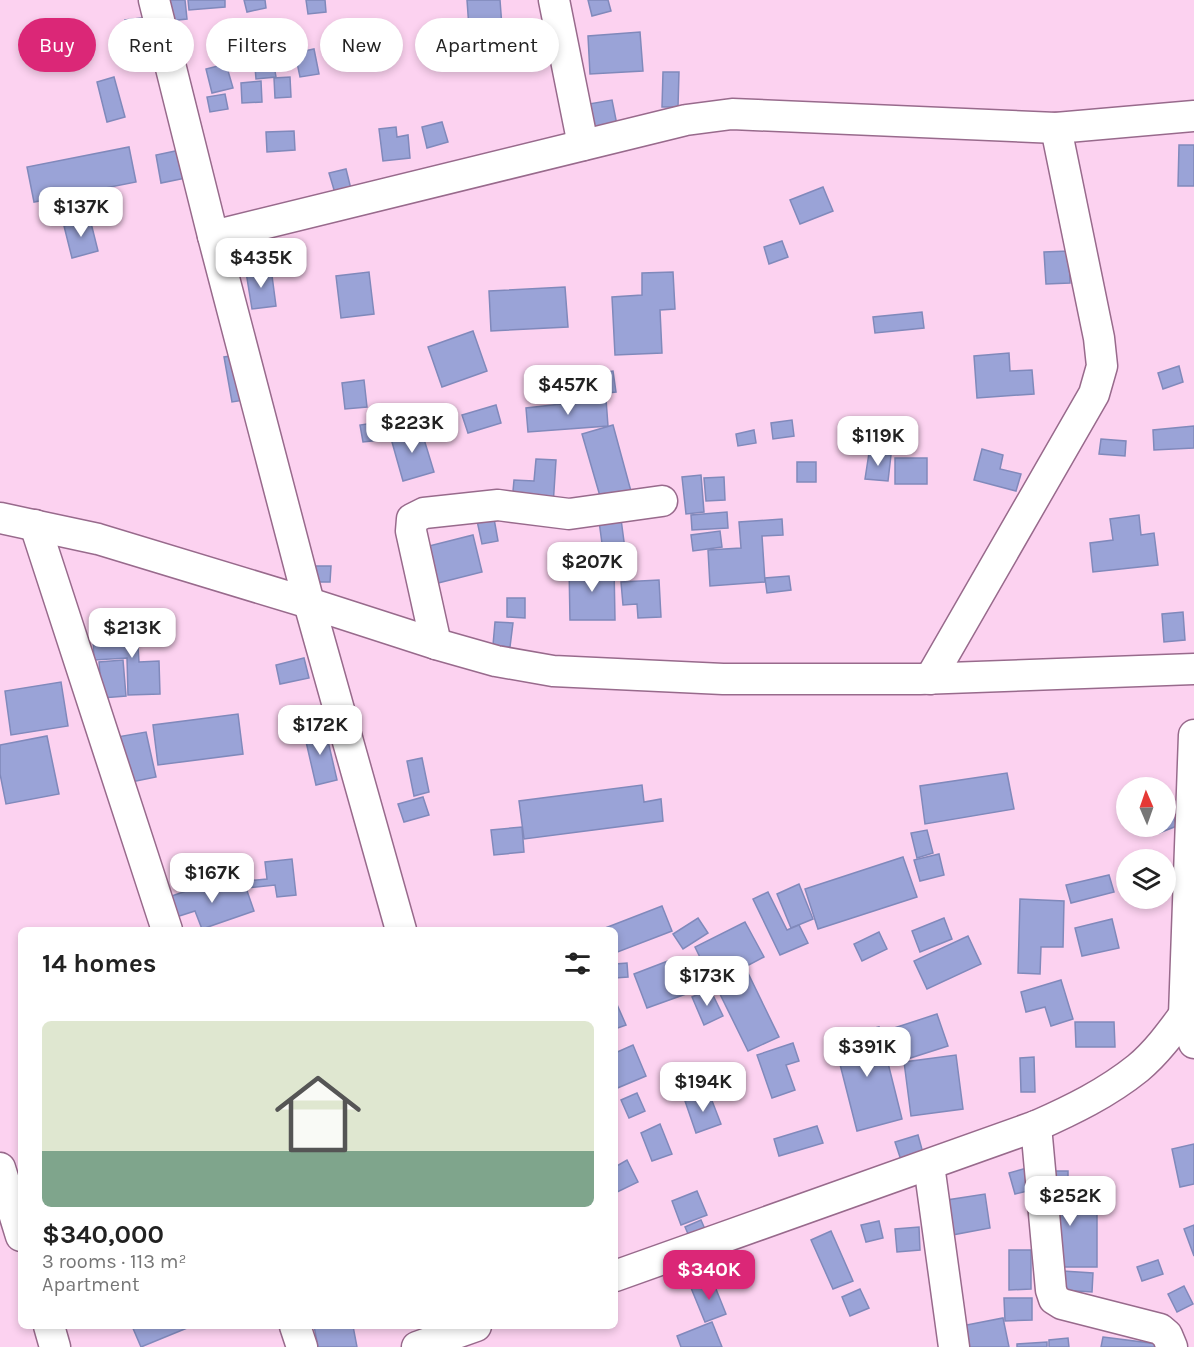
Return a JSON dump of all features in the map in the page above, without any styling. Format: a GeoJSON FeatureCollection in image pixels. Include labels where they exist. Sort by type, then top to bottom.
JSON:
{"type":"FeatureCollection","features":[{"type":"Feature","properties":{"kind":"street"},"geometry":{"type":"LineString","coordinates":[[154,0],[309,603],[400,927]]}},
{"type":"Feature","properties":{"kind":"street"},"geometry":{"type":"LineString","coordinates":[[554,0],[583,146]]}},
{"type":"Feature","properties":{"kind":"street"},"geometry":{"type":"LineString","coordinates":[[213,236],[686,120],[732,114],[1056,128],[1194,116]]}},
{"type":"Feature","properties":{"kind":"street"},"geometry":{"type":"LineString","coordinates":[[930,679],[1094,394],[1102,366],[1099,338],[1056,128]]}},
{"type":"Feature","properties":{"kind":"street"},"geometry":{"type":"LineString","coordinates":[[436,644],[411,531],[412,519],[424,513],[498,505],[569,514],[662,501]]}},
{"type":"Feature","properties":{"kind":"street"},"geometry":{"type":"LineString","coordinates":[[0,518],[98,539],[436,644],[496,661],[553,671],[723,679],[930,679],[1194,669]]}},
{"type":"Feature","properties":{"kind":"street"},"geometry":{"type":"LineString","coordinates":[[35,525],[166,927]]}},
{"type":"Feature","properties":{"kind":"street"},"geometry":{"type":"LineString","coordinates":[[1194,735],[1184,1015],[1194,1043]]}},
{"type":"Feature","properties":{"kind":"street"},"geometry":{"type":"LineString","coordinates":[[618,1275],[1036,1126],[1097,1097],[1138,1068],[1162,1044],[1184,1015]]}},
{"type":"Feature","properties":{"kind":"street"},"geometry":{"type":"LineString","coordinates":[[1036,1126],[1051,1290],[1054,1299],[1062,1304],[1160,1329],[1167,1335],[1172,1347]]}},
{"type":"Feature","properties":{"kind":"street"},"geometry":{"type":"LineString","coordinates":[[929,1165],[954,1347]]}},
{"type":"Feature","properties":{"kind":"street"},"geometry":{"type":"LineString","coordinates":[[0,1168],[18,1226]]}},
{"type":"Feature","properties":{"kind":"street"},"geometry":{"type":"LineString","coordinates":[[50,1329],[56,1347]]}},
{"type":"Feature","properties":{"kind":"street"},"geometry":{"type":"LineString","coordinates":[[296,1329],[302,1347]]}},
{"type":"Feature","properties":{"kind":"street"},"geometry":{"type":"LineString","coordinates":[[417,1347],[468,1329]]}},
{"type":"Feature","properties":{"kind":"building"},"geometry":{"type":"Polygon","coordinates":[[[156,0],[185,0],[187,18],[158,18],[156,0]]]}},
{"type":"Feature","properties":{"kind":"building"},"geometry":{"type":"Polygon","coordinates":[[[188,0],[225,0],[225,7],[189,10],[188,0]]]}},
{"type":"Feature","properties":{"kind":"building"},"geometry":{"type":"Polygon","coordinates":[[[244,0],[265,0],[266,8],[247,12],[244,0]]]}},
{"type":"Feature","properties":{"kind":"building"},"geometry":{"type":"Polygon","coordinates":[[[306,0],[325,0],[326,12],[308,14],[306,0]]]}},
{"type":"Feature","properties":{"kind":"building"},"geometry":{"type":"Polygon","coordinates":[[[467,0],[500,0],[501,18],[468,18],[467,0]]]}},
{"type":"Feature","properties":{"kind":"building"},"geometry":{"type":"Polygon","coordinates":[[[588,0],[608,0],[611,11],[592,16],[588,0]]]}},
{"type":"Feature","properties":{"kind":"building"},"geometry":{"type":"Polygon","coordinates":[[[640,32],[643,71],[590,74],[588,36],[640,32]]]}},
{"type":"Feature","properties":{"kind":"building"},"geometry":{"type":"Polygon","coordinates":[[[314,49],[319,74],[300,77],[299,72],[308,72],[308,50],[314,49]]]}},
{"type":"Feature","properties":{"kind":"building"},"geometry":{"type":"Polygon","coordinates":[[[207,72],[228,72],[233,88],[212,93],[207,72]]]}},
{"type":"Feature","properties":{"kind":"building"},"geometry":{"type":"Polygon","coordinates":[[[255,72],[275,72],[276,77],[256,79],[255,72]]]}},
{"type":"Feature","properties":{"kind":"building"},"geometry":{"type":"Polygon","coordinates":[[[663,72],[679,72],[678,107],[662,107],[663,72]]]}},
{"type":"Feature","properties":{"kind":"building"},"geometry":{"type":"Polygon","coordinates":[[[114,77],[125,117],[107,122],[97,82],[114,77]]]}},
{"type":"Feature","properties":{"kind":"building"},"geometry":{"type":"Polygon","coordinates":[[[290,77],[291,97],[275,98],[274,78],[290,77]]]}},
{"type":"Feature","properties":{"kind":"building"},"geometry":{"type":"Polygon","coordinates":[[[261,81],[262,102],[242,103],[241,83],[261,81]]]}},
{"type":"Feature","properties":{"kind":"building"},"geometry":{"type":"Polygon","coordinates":[[[225,94],[228,109],[210,112],[207,97],[225,94]]]}},
{"type":"Feature","properties":{"kind":"building"},"geometry":{"type":"Polygon","coordinates":[[[612,100],[620,140],[585,147],[577,106],[612,100]]]}},
{"type":"Feature","properties":{"kind":"building"},"geometry":{"type":"Polygon","coordinates":[[[442,122],[448,142],[427,148],[422,127],[442,122]]]}},
{"type":"Feature","properties":{"kind":"building"},"geometry":{"type":"Polygon","coordinates":[[[396,127],[397,137],[408,135],[410,158],[383,161],[379,129],[396,127]]]}},
{"type":"Feature","properties":{"kind":"building"},"geometry":{"type":"Polygon","coordinates":[[[294,131],[295,150],[267,152],[266,132],[294,131]]]}},
{"type":"Feature","properties":{"kind":"building"},"geometry":{"type":"Polygon","coordinates":[[[1179,145],[1194,145],[1194,186],[1178,186],[1179,145]]]}},
{"type":"Feature","properties":{"kind":"building"},"geometry":{"type":"Polygon","coordinates":[[[129,147],[136,182],[34,202],[27,167],[129,147]]]}},
{"type":"Feature","properties":{"kind":"building"},"geometry":{"type":"Polygon","coordinates":[[[185,149],[191,177],[161,183],[156,155],[185,149]]]}},
{"type":"Feature","properties":{"kind":"building"},"geometry":{"type":"Polygon","coordinates":[[[346,169],[351,189],[335,193],[329,173],[346,169]]]}},
{"type":"Feature","properties":{"kind":"building"},"geometry":{"type":"Polygon","coordinates":[[[823,187],[833,211],[800,224],[790,200],[823,187]]]}},
{"type":"Feature","properties":{"kind":"building"},"geometry":{"type":"Polygon","coordinates":[[[90,219],[98,251],[72,258],[64,226],[90,219]]]}},
{"type":"Feature","properties":{"kind":"building"},"geometry":{"type":"Polygon","coordinates":[[[782,241],[788,257],[769,264],[764,247],[782,241]]]}},
{"type":"Feature","properties":{"kind":"building"},"geometry":{"type":"Polygon","coordinates":[[[1069,251],[1070,283],[1046,284],[1044,252],[1069,251]]]}},
{"type":"Feature","properties":{"kind":"building"},"geometry":{"type":"Polygon","coordinates":[[[271,268],[276,306],[252,309],[246,272],[271,268]]]}},
{"type":"Feature","properties":{"kind":"building"},"geometry":{"type":"Polygon","coordinates":[[[369,272],[374,314],[341,318],[336,276],[369,272]]]}},
{"type":"Feature","properties":{"kind":"building"},"geometry":{"type":"Polygon","coordinates":[[[673,272],[675,309],[660,310],[662,353],[615,355],[612,297],[642,295],[642,273],[673,272]]]}},
{"type":"Feature","properties":{"kind":"building"},"geometry":{"type":"Polygon","coordinates":[[[565,287],[568,327],[491,331],[489,291],[565,287]]]}},
{"type":"Feature","properties":{"kind":"building"},"geometry":{"type":"Polygon","coordinates":[[[922,312],[924,328],[875,333],[873,317],[922,312]]]}},
{"type":"Feature","properties":{"kind":"building"},"geometry":{"type":"Polygon","coordinates":[[[473,331],[487,371],[442,387],[428,347],[473,331]]]}},
{"type":"Feature","properties":{"kind":"building"},"geometry":{"type":"Polygon","coordinates":[[[1009,353],[1010,371],[1032,370],[1034,394],[977,398],[974,356],[1009,353]]]}},
{"type":"Feature","properties":{"kind":"building"},"geometry":{"type":"Polygon","coordinates":[[[244,354],[251,399],[232,402],[224,357],[244,354]]]}},
{"type":"Feature","properties":{"kind":"building"},"geometry":{"type":"Polygon","coordinates":[[[1179,366],[1183,382],[1163,389],[1158,373],[1179,366]]]}},
{"type":"Feature","properties":{"kind":"building"},"geometry":{"type":"Polygon","coordinates":[[[613,371],[616,392],[580,396],[577,376],[613,371]]]}},
{"type":"Feature","properties":{"kind":"building"},"geometry":{"type":"Polygon","coordinates":[[[364,380],[367,407],[345,409],[342,383],[364,380]]]}},
{"type":"Feature","properties":{"kind":"building"},"geometry":{"type":"Polygon","coordinates":[[[606,399],[608,426],[528,432],[526,408],[606,399]]]}},
{"type":"Feature","properties":{"kind":"building"},"geometry":{"type":"Polygon","coordinates":[[[496,405],[501,423],[468,433],[462,415],[496,405]]]}},
{"type":"Feature","properties":{"kind":"building"},"geometry":{"type":"Polygon","coordinates":[[[792,420],[794,436],[773,439],[771,423],[792,420]]]}},
{"type":"Feature","properties":{"kind":"building"},"geometry":{"type":"Polygon","coordinates":[[[379,422],[381,440],[363,442],[360,425],[379,422]]]}},
{"type":"Feature","properties":{"kind":"building"},"geometry":{"type":"Polygon","coordinates":[[[613,425],[632,495],[602,503],[582,434],[613,425]]]}},
{"type":"Feature","properties":{"kind":"building"},"geometry":{"type":"Polygon","coordinates":[[[420,426],[434,472],[403,481],[390,435],[420,426]]]}},
{"type":"Feature","properties":{"kind":"building"},"geometry":{"type":"Polygon","coordinates":[[[1194,426],[1194,448],[1154,450],[1153,430],[1194,426]]]}},
{"type":"Feature","properties":{"kind":"building"},"geometry":{"type":"Polygon","coordinates":[[[754,430],[756,443],[738,446],[736,434],[754,430]]]}},
{"type":"Feature","properties":{"kind":"building"},"geometry":{"type":"Polygon","coordinates":[[[1101,439],[1126,441],[1125,456],[1099,454],[1101,439]]]}},
{"type":"Feature","properties":{"kind":"building"},"geometry":{"type":"Polygon","coordinates":[[[982,449],[1003,455],[1000,469],[1021,474],[1016,491],[974,480],[982,449]]]}},
{"type":"Feature","properties":{"kind":"building"},"geometry":{"type":"Polygon","coordinates":[[[869,453],[891,455],[888,481],[865,479],[869,453]]]}},
{"type":"Feature","properties":{"kind":"building"},"geometry":{"type":"Polygon","coordinates":[[[895,458],[927,458],[927,484],[895,484],[895,458]]]}},
{"type":"Feature","properties":{"kind":"building"},"geometry":{"type":"Polygon","coordinates":[[[536,459],[556,460],[553,506],[512,502],[514,480],[534,481],[536,459]]]}},
{"type":"Feature","properties":{"kind":"building"},"geometry":{"type":"Polygon","coordinates":[[[797,462],[816,462],[816,482],[797,482],[797,462]]]}},
{"type":"Feature","properties":{"kind":"building"},"geometry":{"type":"Polygon","coordinates":[[[701,475],[704,512],[686,514],[682,477],[701,475]]]}},
{"type":"Feature","properties":{"kind":"building"},"geometry":{"type":"Polygon","coordinates":[[[724,477],[725,500],[706,501],[704,478],[724,477]]]}},
{"type":"Feature","properties":{"kind":"building"},"geometry":{"type":"Polygon","coordinates":[[[727,512],[728,528],[692,530],[691,515],[727,512]]]}},
{"type":"Feature","properties":{"kind":"building"},"geometry":{"type":"Polygon","coordinates":[[[493,513],[498,541],[482,544],[476,516],[493,513]]]}},
{"type":"Feature","properties":{"kind":"building"},"geometry":{"type":"Polygon","coordinates":[[[1139,515],[1141,535],[1154,533],[1158,565],[1093,572],[1090,543],[1113,540],[1110,519],[1139,515]]]}},
{"type":"Feature","properties":{"kind":"building"},"geometry":{"type":"Polygon","coordinates":[[[621,519],[625,549],[603,551],[599,521],[621,519]]]}},
{"type":"Feature","properties":{"kind":"building"},"geometry":{"type":"Polygon","coordinates":[[[782,519],[783,535],[762,536],[765,582],[710,586],[708,550],[741,548],[739,522],[782,519]]]}},
{"type":"Feature","properties":{"kind":"building"},"geometry":{"type":"Polygon","coordinates":[[[720,531],[722,547],[693,551],[691,535],[720,531]]]}},
{"type":"Feature","properties":{"kind":"building"},"geometry":{"type":"Polygon","coordinates":[[[473,535],[482,572],[434,584],[425,547],[473,535]]]}},
{"type":"Feature","properties":{"kind":"building"},"geometry":{"type":"Polygon","coordinates":[[[313,566],[331,566],[330,582],[312,582],[313,566]]]}},
{"type":"Feature","properties":{"kind":"building"},"geometry":{"type":"Polygon","coordinates":[[[569,566],[614,566],[615,620],[570,620],[569,566]]]}},
{"type":"Feature","properties":{"kind":"building"},"geometry":{"type":"Polygon","coordinates":[[[789,576],[791,590],[767,593],[765,578],[789,576]]]}},
{"type":"Feature","properties":{"kind":"building"},"geometry":{"type":"Polygon","coordinates":[[[659,580],[661,617],[638,618],[637,604],[623,605],[621,582],[659,580]]]}},
{"type":"Feature","properties":{"kind":"building"},"geometry":{"type":"Polygon","coordinates":[[[507,598],[525,598],[525,618],[507,617],[507,598]]]}},
{"type":"Feature","properties":{"kind":"building"},"geometry":{"type":"Polygon","coordinates":[[[1183,612],[1185,640],[1164,642],[1162,614],[1183,612]]]}},
{"type":"Feature","properties":{"kind":"building"},"geometry":{"type":"Polygon","coordinates":[[[137,620],[149,620],[150,646],[138,646],[139,662],[159,661],[160,694],[128,695],[127,658],[94,660],[93,637],[137,636],[137,620]]]}},
{"type":"Feature","properties":{"kind":"building"},"geometry":{"type":"Polygon","coordinates":[[[495,622],[513,623],[510,647],[493,645],[495,622]]]}},
{"type":"Feature","properties":{"kind":"building"},"geometry":{"type":"Polygon","coordinates":[[[304,658],[309,678],[280,684],[276,665],[304,658]]]}},
{"type":"Feature","properties":{"kind":"building"},"geometry":{"type":"Polygon","coordinates":[[[123,660],[126,696],[102,698],[99,662],[123,660]]]}},
{"type":"Feature","properties":{"kind":"building"},"geometry":{"type":"Polygon","coordinates":[[[61,682],[68,726],[11,735],[5,691],[61,682]]]}},
{"type":"Feature","properties":{"kind":"building"},"geometry":{"type":"Polygon","coordinates":[[[238,714],[243,754],[158,765],[153,725],[238,714]]]}},
{"type":"Feature","properties":{"kind":"building"},"geometry":{"type":"Polygon","coordinates":[[[325,728],[337,780],[316,785],[304,733],[325,728]]]}},
{"type":"Feature","properties":{"kind":"building"},"geometry":{"type":"Polygon","coordinates":[[[146,732],[156,777],[126,783],[117,737],[146,732]]]}},
{"type":"Feature","properties":{"kind":"building"},"geometry":{"type":"Polygon","coordinates":[[[47,736],[59,794],[6,804],[0,774],[0,745],[47,736]]]}},
{"type":"Feature","properties":{"kind":"building"},"geometry":{"type":"Polygon","coordinates":[[[422,758],[429,792],[414,796],[407,761],[422,758]]]}},
{"type":"Feature","properties":{"kind":"building"},"geometry":{"type":"Polygon","coordinates":[[[1007,773],[1014,809],[925,824],[920,786],[1007,773]]]}},
{"type":"Feature","properties":{"kind":"building"},"geometry":{"type":"Polygon","coordinates":[[[642,785],[644,802],[661,799],[663,821],[524,839],[519,801],[642,785]]]}},
{"type":"Feature","properties":{"kind":"building"},"geometry":{"type":"Polygon","coordinates":[[[423,797],[429,815],[404,822],[398,804],[423,797]]]}},
{"type":"Feature","properties":{"kind":"building"},"geometry":{"type":"Polygon","coordinates":[[[522,827],[524,852],[494,855],[491,830],[522,827]]]}},
{"type":"Feature","properties":{"kind":"building"},"geometry":{"type":"Polygon","coordinates":[[[927,830],[933,853],[917,858],[911,833],[927,830]]]}},
{"type":"Feature","properties":{"kind":"building"},"geometry":{"type":"Polygon","coordinates":[[[939,854],[944,875],[920,881],[914,860],[939,854]]]}},
{"type":"Feature","properties":{"kind":"building"},"geometry":{"type":"Polygon","coordinates":[[[903,857],[917,897],[818,929],[805,889],[903,857]]]}},
{"type":"Feature","properties":{"kind":"building"},"geometry":{"type":"Polygon","coordinates":[[[292,859],[296,895],[277,897],[275,885],[247,888],[245,881],[267,879],[265,862],[292,859]]]}},
{"type":"Feature","properties":{"kind":"building"},"geometry":{"type":"Polygon","coordinates":[[[1109,875],[1114,892],[1071,903],[1066,885],[1109,875]]]}},
{"type":"Feature","properties":{"kind":"building"},"geometry":{"type":"Polygon","coordinates":[[[212,882],[216,892],[244,882],[254,911],[208,927],[201,927],[195,911],[173,918],[166,898],[212,882]]]}},
{"type":"Feature","properties":{"kind":"building"},"geometry":{"type":"Polygon","coordinates":[[[799,884],[813,919],[791,928],[777,894],[799,884]]]}},
{"type":"Feature","properties":{"kind":"building"},"geometry":{"type":"Polygon","coordinates":[[[768,892],[787,930],[799,925],[808,943],[780,955],[753,899],[768,892]]]}},
{"type":"Feature","properties":{"kind":"building"},"geometry":{"type":"Polygon","coordinates":[[[1020,899],[1064,901],[1063,947],[1041,947],[1040,974],[1018,973],[1020,899]]]}},
{"type":"Feature","properties":{"kind":"building"},"geometry":{"type":"Polygon","coordinates":[[[662,906],[672,931],[618,952],[618,927],[608,927],[662,906]]]}},
{"type":"Feature","properties":{"kind":"building"},"geometry":{"type":"Polygon","coordinates":[[[698,918],[708,933],[683,949],[673,934],[698,918]]]}},
{"type":"Feature","properties":{"kind":"building"},"geometry":{"type":"Polygon","coordinates":[[[944,918],[952,939],[920,952],[912,931],[944,918]]]}},
{"type":"Feature","properties":{"kind":"building"},"geometry":{"type":"Polygon","coordinates":[[[1112,919],[1119,948],[1082,956],[1075,928],[1112,919]]]}},
{"type":"Feature","properties":{"kind":"building"},"geometry":{"type":"Polygon","coordinates":[[[745,922],[764,957],[713,984],[695,947],[745,922]]]}},
{"type":"Feature","properties":{"kind":"building"},"geometry":{"type":"Polygon","coordinates":[[[879,932],[887,949],[862,961],[854,944],[879,932]]]}},
{"type":"Feature","properties":{"kind":"building"},"geometry":{"type":"Polygon","coordinates":[[[968,936],[981,964],[927,989],[914,961],[968,936]]]}},
{"type":"Feature","properties":{"kind":"building"},"geometry":{"type":"Polygon","coordinates":[[[673,959],[686,994],[647,1008],[634,974],[673,959]]]}},
{"type":"Feature","properties":{"kind":"building"},"geometry":{"type":"Polygon","coordinates":[[[627,963],[628,977],[618,978],[618,964],[627,963]]]}},
{"type":"Feature","properties":{"kind":"building"},"geometry":{"type":"Polygon","coordinates":[[[748,973],[779,1037],[748,1051],[717,988],[748,973]]]}},
{"type":"Feature","properties":{"kind":"building"},"geometry":{"type":"Polygon","coordinates":[[[1061,980],[1073,1019],[1051,1026],[1045,1007],[1026,1012],[1021,992],[1061,980]]]}},
{"type":"Feature","properties":{"kind":"building"},"geometry":{"type":"Polygon","coordinates":[[[710,989],[723,1016],[704,1025],[692,997],[710,989]]]}},
{"type":"Feature","properties":{"kind":"building"},"geometry":{"type":"Polygon","coordinates":[[[618,1007],[626,1025],[618,1028],[618,1007]]]}},
{"type":"Feature","properties":{"kind":"building"},"geometry":{"type":"Polygon","coordinates":[[[937,1014],[948,1046],[898,1062],[888,1030],[937,1014]]]}},
{"type":"Feature","properties":{"kind":"building"},"geometry":{"type":"Polygon","coordinates":[[[1075,1022],[1114,1022],[1115,1047],[1076,1047],[1075,1022]]]}},
{"type":"Feature","properties":{"kind":"building"},"geometry":{"type":"Polygon","coordinates":[[[879,1027],[902,1119],[857,1131],[832,1033],[849,1028],[851,1034],[879,1027]]]}},
{"type":"Feature","properties":{"kind":"building"},"geometry":{"type":"Polygon","coordinates":[[[793,1043],[799,1061],[786,1065],[795,1090],[772,1098],[757,1055],[793,1043]]]}},
{"type":"Feature","properties":{"kind":"building"},"geometry":{"type":"Polygon","coordinates":[[[633,1045],[646,1076],[618,1088],[618,1052],[633,1045]]]}},
{"type":"Feature","properties":{"kind":"building"},"geometry":{"type":"Polygon","coordinates":[[[956,1055],[963,1109],[911,1116],[904,1062],[956,1055]]]}},
{"type":"Feature","properties":{"kind":"building"},"geometry":{"type":"Polygon","coordinates":[[[1034,1057],[1035,1092],[1021,1092],[1020,1058],[1034,1057]]]}},
{"type":"Feature","properties":{"kind":"building"},"geometry":{"type":"Polygon","coordinates":[[[637,1093],[645,1111],[629,1118],[621,1100],[637,1093]]]}},
{"type":"Feature","properties":{"kind":"building"},"geometry":{"type":"Polygon","coordinates":[[[709,1093],[721,1124],[696,1133],[685,1101],[709,1093]]]}},
{"type":"Feature","properties":{"kind":"building"},"geometry":{"type":"Polygon","coordinates":[[[660,1124],[672,1154],[652,1161],[641,1133],[660,1124]]]}},
{"type":"Feature","properties":{"kind":"building"},"geometry":{"type":"Polygon","coordinates":[[[817,1126],[823,1143],[779,1156],[774,1139],[817,1126]]]}},
{"type":"Feature","properties":{"kind":"building"},"geometry":{"type":"Polygon","coordinates":[[[918,1135],[923,1153],[901,1160],[895,1142],[918,1135]]]}},
{"type":"Feature","properties":{"kind":"building"},"geometry":{"type":"Polygon","coordinates":[[[1194,1144],[1194,1184],[1180,1187],[1172,1149],[1194,1144]]]}},
{"type":"Feature","properties":{"kind":"building"},"geometry":{"type":"Polygon","coordinates":[[[627,1160],[638,1182],[618,1192],[618,1165],[627,1160]]]}},
{"type":"Feature","properties":{"kind":"building"},"geometry":{"type":"Polygon","coordinates":[[[1027,1168],[1032,1190],[1015,1194],[1009,1173],[1027,1168]]]}},
{"type":"Feature","properties":{"kind":"building"},"geometry":{"type":"Polygon","coordinates":[[[1048,1171],[1068,1171],[1068,1206],[1097,1205],[1097,1267],[1049,1267],[1048,1171]]]}},
{"type":"Feature","properties":{"kind":"building"},"geometry":{"type":"Polygon","coordinates":[[[697,1191],[707,1215],[681,1225],[672,1201],[697,1191]]]}},
{"type":"Feature","properties":{"kind":"building"},"geometry":{"type":"Polygon","coordinates":[[[985,1194],[990,1228],[952,1235],[947,1200],[985,1194]]]}},
{"type":"Feature","properties":{"kind":"building"},"geometry":{"type":"Polygon","coordinates":[[[701,1220],[708,1236],[692,1243],[685,1227],[701,1220]]]}},
{"type":"Feature","properties":{"kind":"building"},"geometry":{"type":"Polygon","coordinates":[[[879,1221],[883,1238],[866,1242],[861,1225],[879,1221]]]}},
{"type":"Feature","properties":{"kind":"building"},"geometry":{"type":"Polygon","coordinates":[[[1194,1225],[1194,1256],[1184,1229],[1194,1225]]]}},
{"type":"Feature","properties":{"kind":"building"},"geometry":{"type":"Polygon","coordinates":[[[919,1227],[920,1250],[897,1252],[895,1229],[919,1227]]]}},
{"type":"Feature","properties":{"kind":"building"},"geometry":{"type":"Polygon","coordinates":[[[831,1231],[853,1281],[833,1289],[811,1240],[831,1231]]]}},
{"type":"Feature","properties":{"kind":"building"},"geometry":{"type":"Polygon","coordinates":[[[1009,1250],[1031,1250],[1031,1289],[1009,1290],[1009,1250]]]}},
{"type":"Feature","properties":{"kind":"building"},"geometry":{"type":"Polygon","coordinates":[[[1158,1260],[1163,1274],[1142,1281],[1137,1267],[1158,1260]]]}},
{"type":"Feature","properties":{"kind":"building"},"geometry":{"type":"Polygon","coordinates":[[[1063,1271],[1093,1273],[1092,1292],[1062,1290],[1063,1271]]]}},
{"type":"Feature","properties":{"kind":"building"},"geometry":{"type":"Polygon","coordinates":[[[712,1279],[726,1314],[705,1322],[691,1288],[712,1279]]]}},
{"type":"Feature","properties":{"kind":"building"},"geometry":{"type":"Polygon","coordinates":[[[1184,1286],[1193,1304],[1177,1312],[1168,1294],[1184,1286]]]}},
{"type":"Feature","properties":{"kind":"building"},"geometry":{"type":"Polygon","coordinates":[[[860,1289],[869,1308],[850,1316],[842,1297],[860,1289]]]}},
{"type":"Feature","properties":{"kind":"building"},"geometry":{"type":"Polygon","coordinates":[[[1004,1298],[1032,1298],[1032,1320],[1005,1321],[1004,1298]]]}},
{"type":"Feature","properties":{"kind":"building"},"geometry":{"type":"Polygon","coordinates":[[[1003,1318],[1009,1347],[955,1347],[951,1328],[1003,1318]]]}},
{"type":"Feature","properties":{"kind":"building"},"geometry":{"type":"Polygon","coordinates":[[[712,1322],[722,1347],[681,1347],[677,1336],[712,1322]]]}},
{"type":"Feature","properties":{"kind":"building"},"geometry":{"type":"Polygon","coordinates":[[[133,1329],[185,1329],[141,1347],[133,1329]]]}},
{"type":"Feature","properties":{"kind":"building"},"geometry":{"type":"Polygon","coordinates":[[[315,1329],[354,1329],[357,1347],[318,1347],[315,1329]]]}},
{"type":"Feature","properties":{"kind":"building"},"geometry":{"type":"Polygon","coordinates":[[[1103,1337],[1158,1344],[1158,1347],[1101,1347],[1103,1337]]]}},
{"type":"Feature","properties":{"kind":"building"},"geometry":{"type":"Polygon","coordinates":[[[1068,1338],[1069,1347],[1049,1347],[1049,1340],[1068,1338]]]}},
{"type":"Feature","properties":{"kind":"building"},"geometry":{"type":"Polygon","coordinates":[[[1047,1342],[1047,1347],[1017,1347],[1017,1344],[1047,1342]]]}}]}
